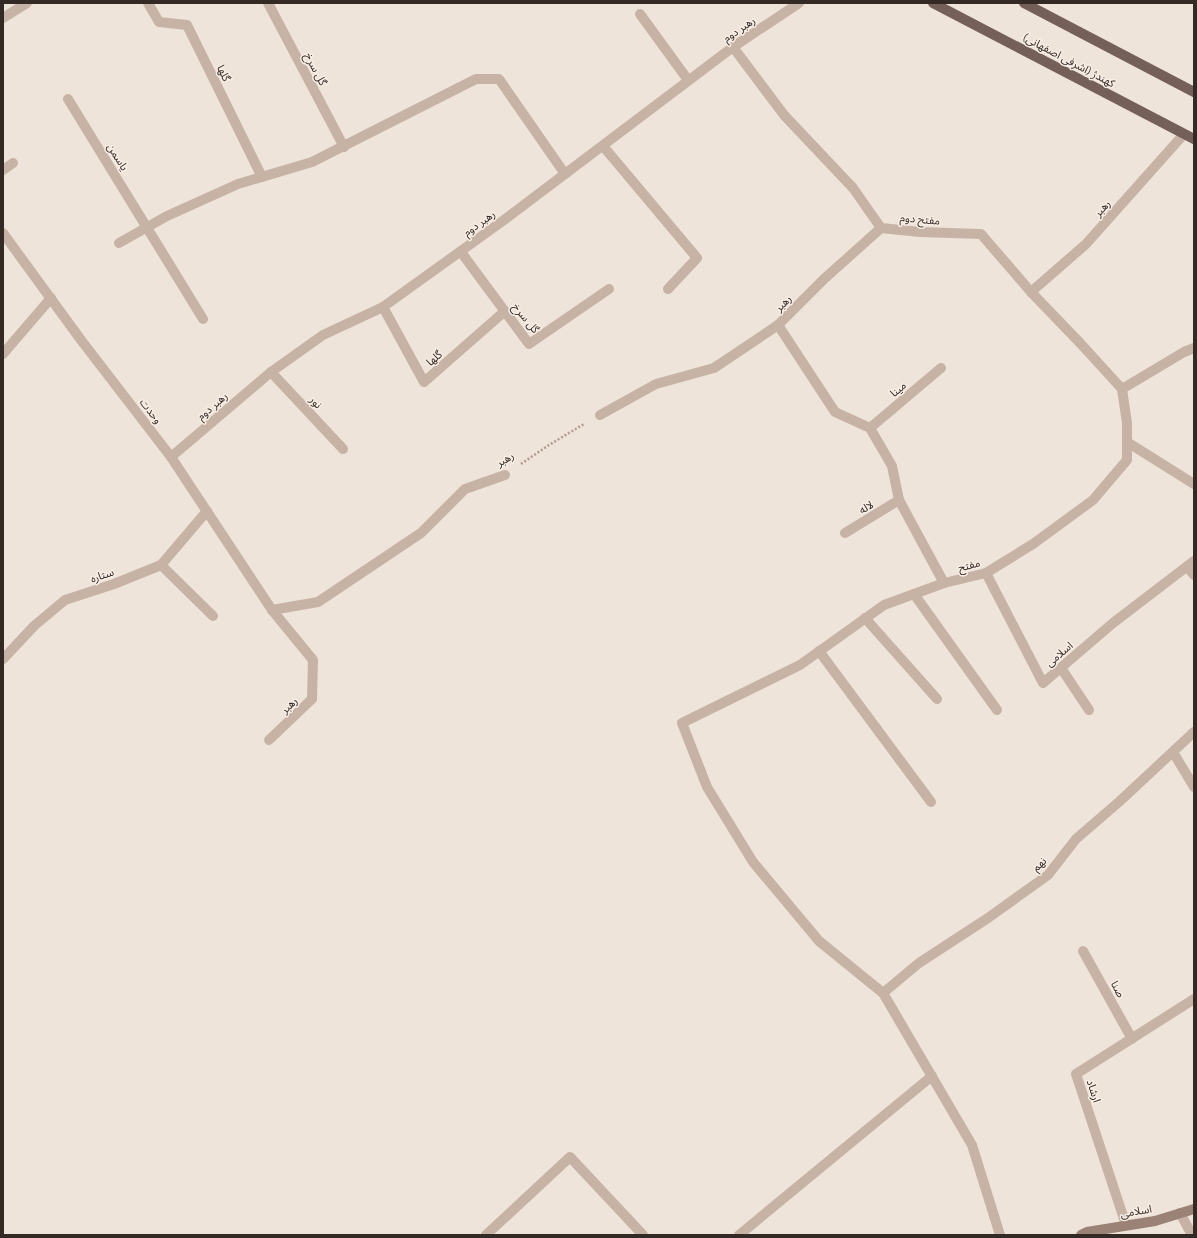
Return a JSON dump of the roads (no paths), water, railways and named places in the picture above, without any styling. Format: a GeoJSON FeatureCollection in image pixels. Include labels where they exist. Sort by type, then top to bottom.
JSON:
{"type":"FeatureCollection","features":[{"type":"Feature","properties":{"kind":"main road","name":"کهندژ (اشرفی اصفهانی)"},"geometry":{"type":"LineString","coordinates":[[933,3],[1194,139]]}},
{"type":"Feature","properties":{"kind":"main road"},"geometry":{"type":"LineString","coordinates":[[1024,3],[1194,92]]}},
{"type":"Feature","properties":{"kind":"street"},"geometry":{"type":"LineString","coordinates":[[3,18],[27,3]]}},
{"type":"Feature","properties":{"kind":"street","name":"گلها"},"geometry":{"type":"LineString","coordinates":[[148,3],[159,22],[187,25],[262,177]]}},
{"type":"Feature","properties":{"kind":"street","name":"گل سرخ"},"geometry":{"type":"LineString","coordinates":[[268,3],[344,147]]}},
{"type":"Feature","properties":{"kind":"street","name":"رهبر دوم"},"geometry":{"type":"LineString","coordinates":[[171,457],[271,372],[323,335],[383,308],[461,252],[733,47],[799,3]]}},
{"type":"Feature","properties":{"kind":"street"},"geometry":{"type":"LineString","coordinates":[[640,14],[688,80]]}},
{"type":"Feature","properties":{"kind":"street"},"geometry":{"type":"LineString","coordinates":[[733,47],[784,115],[853,188],[881,228]]}},
{"type":"Feature","properties":{"kind":"street"},"geometry":{"type":"LineString","coordinates":[[119,243],[167,216],[238,184],[312,162],[476,79],[498,79],[565,174]]}},
{"type":"Feature","properties":{"kind":"street","name":"یاسمن"},"geometry":{"type":"LineString","coordinates":[[68,99],[203,319]]}},
{"type":"Feature","properties":{"kind":"street","name":"رهبر"},"geometry":{"type":"LineString","coordinates":[[1031,292],[1086,244],[1184,134]]}},
{"type":"Feature","properties":{"kind":"street"},"geometry":{"type":"LineString","coordinates":[[603,146],[698,258],[668,289]]}},
{"type":"Feature","properties":{"kind":"street"},"geometry":{"type":"LineString","coordinates":[[3,170],[13,163]]}},
{"type":"Feature","properties":{"kind":"street","name":"رهبر"},"geometry":{"type":"LineString","coordinates":[[600,415],[656,384],[714,368],[778,326],[824,279],[881,228]]}},
{"type":"Feature","properties":{"kind":"street","name":"مفتح دوم"},"geometry":{"type":"LineString","coordinates":[[881,228],[920,232],[981,234],[1031,292],[1122,389]]}},
{"type":"Feature","properties":{"kind":"street","name":"وحدت"},"geometry":{"type":"LineString","coordinates":[[3,233],[171,457],[272,610]]}},
{"type":"Feature","properties":{"kind":"street","name":"گل سرخ"},"geometry":{"type":"LineString","coordinates":[[461,252],[529,344],[609,289]]}},
{"type":"Feature","properties":{"kind":"street"},"geometry":{"type":"LineString","coordinates":[[3,354],[51,298]]}},
{"type":"Feature","properties":{"kind":"street","name":"گلها"},"geometry":{"type":"LineString","coordinates":[[383,308],[424,382],[505,311]]}},
{"type":"Feature","properties":{"kind":"street"},"geometry":{"type":"LineString","coordinates":[[778,326],[835,412],[870,428],[892,466],[899,500],[944,583]]}},
{"type":"Feature","properties":{"kind":"street"},"geometry":{"type":"LineString","coordinates":[[1122,389],[1184,352],[1194,348]]}},
{"type":"Feature","properties":{"kind":"street","name":"مینا"},"geometry":{"type":"LineString","coordinates":[[870,428],[941,368]]}},
{"type":"Feature","properties":{"kind":"street","name":"نور"},"geometry":{"type":"LineString","coordinates":[[271,372],[343,450]]}},
{"type":"Feature","properties":{"kind":"street","name":"مفتح"},"geometry":{"type":"LineString","coordinates":[[883,993],[819,941],[753,862],[707,787],[682,723],[800,665],[884,605],[944,583],[986,573],[1033,544],[1093,500],[1127,460],[1127,423],[1122,389]]}},
{"type":"Feature","properties":{"kind":"street"},"geometry":{"type":"LineString","coordinates":[[1127,442],[1194,484]]}},
{"type":"Feature","properties":{"kind":"street","name":"رهبر"},"geometry":{"type":"LineString","coordinates":[[269,740],[312,699],[313,660],[272,610],[318,602],[421,533],[465,489],[505,475]]}},
{"type":"Feature","properties":{"kind":"street","name":"لاله"},"geometry":{"type":"LineString","coordinates":[[846,533],[899,500]]}},
{"type":"Feature","properties":{"kind":"street","name":"ستاره"},"geometry":{"type":"LineString","coordinates":[[3,659],[34,626],[65,600],[114,584],[161,565],[207,511]]}},
{"type":"Feature","properties":{"kind":"street","name":"اسلامی"},"geometry":{"type":"LineString","coordinates":[[986,573],[1043,683],[1114,623],[1190,564],[1194,575]]}},
{"type":"Feature","properties":{"kind":"street"},"geometry":{"type":"LineString","coordinates":[[161,565],[213,616]]}},
{"type":"Feature","properties":{"kind":"street"},"geometry":{"type":"LineString","coordinates":[[914,594],[997,710]]}},
{"type":"Feature","properties":{"kind":"street"},"geometry":{"type":"LineString","coordinates":[[865,618],[936,699]]}},
{"type":"Feature","properties":{"kind":"street"},"geometry":{"type":"LineString","coordinates":[[819,651],[931,802]]}},
{"type":"Feature","properties":{"kind":"street"},"geometry":{"type":"LineString","coordinates":[[1061,668],[1089,710]]}},
{"type":"Feature","properties":{"kind":"street","name":"نهم"},"geometry":{"type":"LineString","coordinates":[[883,993],[919,963],[988,918],[1048,875],[1076,839],[1120,801],[1194,732]]}},
{"type":"Feature","properties":{"kind":"street"},"geometry":{"type":"LineString","coordinates":[[1173,752],[1194,787]]}},
{"type":"Feature","properties":{"kind":"street","name":"صنا"},"geometry":{"type":"LineString","coordinates":[[1083,951],[1132,1039]]}},
{"type":"Feature","properties":{"kind":"street"},"geometry":{"type":"LineString","coordinates":[[883,993],[972,1145],[1000,1235]]}},
{"type":"Feature","properties":{"kind":"street","name":"ارشاد"},"geometry":{"type":"LineString","coordinates":[[1126,1225],[1076,1074],[1194,999]]}},
{"type":"Feature","properties":{"kind":"street"},"geometry":{"type":"LineString","coordinates":[[740,1235],[932,1076]]}},
{"type":"Feature","properties":{"kind":"street"},"geometry":{"type":"LineString","coordinates":[[486,1235],[570,1157],[643,1235]]}},
{"type":"Feature","properties":{"kind":"street","name":"اسلامی"},"geometry":{"type":"LineString","coordinates":[[1081,1235],[1087,1232],[1155,1221],[1194,1209]]}},
{"type":"Feature","properties":{"kind":"street"},"geometry":{"type":"LineString","coordinates":[[1180,1213],[1192,1235]]}}]}
